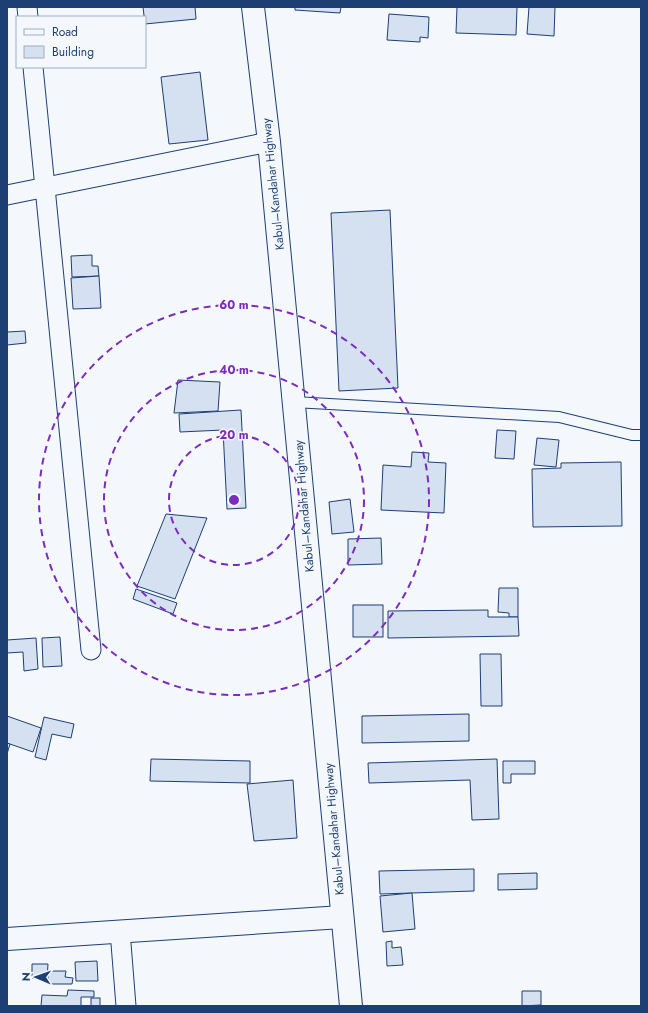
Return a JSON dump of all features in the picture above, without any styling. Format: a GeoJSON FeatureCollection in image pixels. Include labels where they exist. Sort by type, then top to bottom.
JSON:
{"type":"FeatureCollection","features":[{"type":"Feature","properties":{"kind":"main road","name":"Kabul–Kandahar Highway"},"geometry":{"type":"LineString","coordinates":[[253,7],[269,142],[351,1006]]}},
{"type":"Feature","properties":{"kind":"main road"},"geometry":{"type":"LineString","coordinates":[[7,939],[342,917]]}},
{"type":"Feature","properties":{"kind":"street"},"geometry":{"type":"LineString","coordinates":[[33,68],[91,650]]}},
{"type":"Feature","properties":{"kind":"street"},"geometry":{"type":"LineString","coordinates":[[7,195],[269,142]]}},
{"type":"Feature","properties":{"kind":"street"},"geometry":{"type":"LineString","coordinates":[[120,931],[126,1006]]}},
{"type":"Feature","properties":{"kind":"lane"},"geometry":{"type":"LineString","coordinates":[[294,402],[559,417],[632,435],[641,435]]}},
{"type":"Feature","properties":{"kind":"building"},"geometry":{"type":"Polygon","coordinates":[[[143,7],[195,7],[196,19],[146,24],[146,16],[144,16],[143,7]]]}},
{"type":"Feature","properties":{"kind":"building"},"geometry":{"type":"Polygon","coordinates":[[[295,7],[341,7],[340,13],[295,10],[295,7]]]}},
{"type":"Feature","properties":{"kind":"building"},"geometry":{"type":"Polygon","coordinates":[[[457,7],[517,7],[516,35],[456,33],[457,7]]]}},
{"type":"Feature","properties":{"kind":"building"},"geometry":{"type":"Polygon","coordinates":[[[529,7],[555,7],[554,36],[527,34],[529,7]]]}},
{"type":"Feature","properties":{"kind":"building"},"geometry":{"type":"Polygon","coordinates":[[[389,14],[429,17],[428,38],[420,37],[420,42],[387,40],[389,14]]]}},
{"type":"Feature","properties":{"kind":"building"},"geometry":{"type":"Polygon","coordinates":[[[200,72],[208,140],[169,144],[161,77],[200,72]]]}},
{"type":"Feature","properties":{"kind":"building"},"geometry":{"type":"Polygon","coordinates":[[[390,210],[398,388],[339,391],[331,213],[390,210]]]}},
{"type":"Feature","properties":{"kind":"building"},"geometry":{"type":"Polygon","coordinates":[[[92,255],[92,266],[98,266],[99,276],[72,277],[71,256],[92,255]]]}},
{"type":"Feature","properties":{"kind":"building"},"geometry":{"type":"Polygon","coordinates":[[[99,276],[101,308],[73,309],[71,278],[99,276]]]}},
{"type":"Feature","properties":{"kind":"building"},"geometry":{"type":"Polygon","coordinates":[[[25,331],[26,343],[7,345],[7,332],[25,331]]]}},
{"type":"Feature","properties":{"kind":"building"},"geometry":{"type":"Polygon","coordinates":[[[178,380],[220,382],[218,411],[174,413],[178,380]]]}},
{"type":"Feature","properties":{"kind":"building"},"geometry":{"type":"Polygon","coordinates":[[[241,410],[246,508],[227,509],[223,430],[180,432],[179,414],[241,410]]]}},
{"type":"Feature","properties":{"kind":"building"},"geometry":{"type":"Polygon","coordinates":[[[497,430],[516,431],[514,459],[495,458],[497,430]]]}},
{"type":"Feature","properties":{"kind":"building"},"geometry":{"type":"Polygon","coordinates":[[[537,438],[559,440],[556,467],[534,465],[537,438]]]}},
{"type":"Feature","properties":{"kind":"building"},"geometry":{"type":"Polygon","coordinates":[[[412,452],[429,453],[428,462],[446,463],[444,513],[381,510],[383,465],[411,467],[412,452]]]}},
{"type":"Feature","properties":{"kind":"building"},"geometry":{"type":"Polygon","coordinates":[[[621,462],[622,526],[533,527],[532,469],[561,468],[561,463],[621,462]]]}},
{"type":"Feature","properties":{"kind":"building"},"geometry":{"type":"Polygon","coordinates":[[[350,499],[354,532],[332,534],[329,502],[350,499]]]}},
{"type":"Feature","properties":{"kind":"building"},"geometry":{"type":"Polygon","coordinates":[[[166,514],[207,518],[175,599],[137,586],[166,514]]]}},
{"type":"Feature","properties":{"kind":"building"},"geometry":{"type":"Polygon","coordinates":[[[381,538],[382,564],[348,565],[348,539],[381,538]]]}},
{"type":"Feature","properties":{"kind":"building"},"geometry":{"type":"Polygon","coordinates":[[[499,588],[518,588],[518,617],[509,617],[509,613],[498,612],[499,588]]]}},
{"type":"Feature","properties":{"kind":"building"},"geometry":{"type":"Polygon","coordinates":[[[136,589],[177,603],[173,614],[133,599],[136,589]]]}},
{"type":"Feature","properties":{"kind":"building"},"geometry":{"type":"Polygon","coordinates":[[[353,605],[383,605],[383,637],[353,637],[353,605]]]}},
{"type":"Feature","properties":{"kind":"building"},"geometry":{"type":"Polygon","coordinates":[[[488,610],[488,617],[518,617],[519,636],[388,638],[388,611],[488,610]]]}},
{"type":"Feature","properties":{"kind":"building"},"geometry":{"type":"Polygon","coordinates":[[[60,637],[62,666],[43,667],[42,638],[60,637]]]}},
{"type":"Feature","properties":{"kind":"building"},"geometry":{"type":"Polygon","coordinates":[[[36,638],[38,669],[24,671],[23,652],[7,653],[7,640],[36,638]]]}},
{"type":"Feature","properties":{"kind":"building"},"geometry":{"type":"Polygon","coordinates":[[[480,654],[501,654],[502,706],[481,706],[480,654]]]}},
{"type":"Feature","properties":{"kind":"building"},"geometry":{"type":"Polygon","coordinates":[[[469,714],[469,741],[362,743],[362,716],[469,714]]]}},
{"type":"Feature","properties":{"kind":"building"},"geometry":{"type":"Polygon","coordinates":[[[7,716],[41,728],[33,752],[7,743],[7,716]]]}},
{"type":"Feature","properties":{"kind":"building"},"geometry":{"type":"Polygon","coordinates":[[[44,717],[74,724],[71,738],[52,734],[46,760],[35,757],[44,717]]]}},
{"type":"Feature","properties":{"kind":"building"},"geometry":{"type":"Polygon","coordinates":[[[7,743],[10,744],[7,754],[7,743]]]}},
{"type":"Feature","properties":{"kind":"building"},"geometry":{"type":"Polygon","coordinates":[[[151,759],[250,761],[250,783],[150,781],[151,759]]]}},
{"type":"Feature","properties":{"kind":"building"},"geometry":{"type":"Polygon","coordinates":[[[497,759],[499,819],[472,820],[470,780],[369,783],[368,763],[497,759]]]}},
{"type":"Feature","properties":{"kind":"building"},"geometry":{"type":"Polygon","coordinates":[[[503,761],[535,761],[535,774],[511,774],[511,783],[503,783],[503,761]]]}},
{"type":"Feature","properties":{"kind":"building"},"geometry":{"type":"Polygon","coordinates":[[[293,780],[297,838],[254,841],[247,784],[293,780]]]}},
{"type":"Feature","properties":{"kind":"building"},"geometry":{"type":"Polygon","coordinates":[[[474,869],[474,891],[380,894],[379,871],[474,869]]]}},
{"type":"Feature","properties":{"kind":"building"},"geometry":{"type":"Polygon","coordinates":[[[537,873],[537,889],[498,890],[498,874],[537,873]]]}},
{"type":"Feature","properties":{"kind":"building"},"geometry":{"type":"Polygon","coordinates":[[[412,893],[415,929],[383,932],[380,896],[412,893]]]}},
{"type":"Feature","properties":{"kind":"building"},"geometry":{"type":"Polygon","coordinates":[[[392,941],[392,948],[401,947],[403,965],[387,966],[386,942],[392,941]]]}},
{"type":"Feature","properties":{"kind":"building"},"geometry":{"type":"Polygon","coordinates":[[[97,961],[98,981],[76,981],[75,962],[97,961]]]}},
{"type":"Feature","properties":{"kind":"building"},"geometry":{"type":"Polygon","coordinates":[[[32,964],[48,964],[47,979],[32,978],[32,964]]]}},
{"type":"Feature","properties":{"kind":"building"},"geometry":{"type":"Polygon","coordinates":[[[48,971],[66,971],[65,977],[73,978],[72,984],[48,984],[48,971]]]}},
{"type":"Feature","properties":{"kind":"building"},"geometry":{"type":"Polygon","coordinates":[[[68,990],[94,991],[94,997],[81,997],[81,1006],[41,1006],[42,995],[67,996],[68,990]]]}},
{"type":"Feature","properties":{"kind":"building"},"geometry":{"type":"Polygon","coordinates":[[[522,991],[541,991],[541,1005],[522,1006],[522,991]]]}},
{"type":"Feature","properties":{"kind":"building"},"geometry":{"type":"Polygon","coordinates":[[[91,998],[100,998],[100,1006],[91,1006],[91,998]]]}}]}
